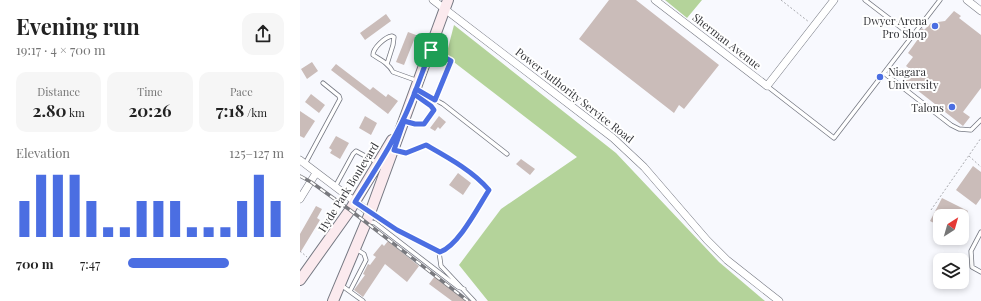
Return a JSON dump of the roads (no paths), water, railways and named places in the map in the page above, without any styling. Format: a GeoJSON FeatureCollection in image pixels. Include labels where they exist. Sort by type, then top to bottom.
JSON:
{"type":"FeatureCollection","features":[{"type":"Feature","properties":{"kind":"main road","name":"Hyde Park Boulevard"},"geometry":{"type":"LineString","coordinates":[[333,301],[369,217],[447,5]]}},
{"type":"Feature","properties":{"kind":"main road","name":"Hyde Park Boulevard"},"geometry":{"type":"LineString","coordinates":[[300,280],[355,202],[378,164],[415,92]]}},
{"type":"Feature","properties":{"kind":"street","name":"Power Authority Service Road"},"geometry":{"type":"LineString","coordinates":[[433,0],[447,5],[613,138],[644,167],[707,240],[727,260],[779,301]]}},
{"type":"Feature","properties":{"kind":"street","name":"Sherman Avenue"},"geometry":{"type":"LineString","coordinates":[[655,0],[767,86]]}},
{"type":"Feature","properties":{"kind":"street"},"geometry":{"type":"LineString","coordinates":[[767,86],[834,0]]}},
{"type":"Feature","properties":{"kind":"street"},"geometry":{"type":"LineString","coordinates":[[967,0],[981,11]]}},
{"type":"Feature","properties":{"kind":"street"},"geometry":{"type":"LineString","coordinates":[[302,162],[355,202],[369,217]]}},
{"type":"Feature","properties":{"kind":"street"},"geometry":{"type":"LineString","coordinates":[[300,200],[316,173]]}},
{"type":"Feature","properties":{"kind":"lane"},"geometry":{"type":"LineString","coordinates":[[865,0],[912,36]]}},
{"type":"Feature","properties":{"kind":"lane"},"geometry":{"type":"LineString","coordinates":[[767,86],[834,138],[940,0]]}},
{"type":"Feature","properties":{"kind":"lane"},"geometry":{"type":"LineString","coordinates":[[387,64],[394,42],[394,37],[392,36],[387,37],[375,48],[373,53],[387,64],[393,72],[434,110],[424,124],[415,124],[404,121]]}},
{"type":"Feature","properties":{"kind":"lane"},"geometry":{"type":"LineString","coordinates":[[431,50],[451,61],[435,100]]}},
{"type":"Feature","properties":{"kind":"lane"},"geometry":{"type":"LineString","coordinates":[[884,73],[951,125],[959,129],[971,130],[981,120]]}},
{"type":"Feature","properties":{"kind":"lane"},"geometry":{"type":"LineString","coordinates":[[302,162],[340,99],[339,96],[323,83]]}},
{"type":"Feature","properties":{"kind":"lane"},"geometry":{"type":"LineString","coordinates":[[415,92],[435,100],[458,115],[507,154]]}},
{"type":"Feature","properties":{"kind":"lane"},"geometry":{"type":"LineString","coordinates":[[394,150],[406,153],[426,145],[454,162],[484,184],[489,190],[454,242],[445,250],[440,252]]}},
{"type":"Feature","properties":{"kind":"lane"},"geometry":{"type":"LineString","coordinates":[[335,187],[353,154],[356,152],[378,164]]}},
{"type":"Feature","properties":{"kind":"lane"},"geometry":{"type":"LineString","coordinates":[[369,217],[440,252]]}},
{"type":"Feature","properties":{"kind":"lane"},"geometry":{"type":"LineString","coordinates":[[369,217],[458,287],[464,289]]}},
{"type":"Feature","properties":{"kind":"lane"},"geometry":{"type":"LineString","coordinates":[[981,232],[971,251],[972,267],[981,272]]}},
{"type":"Feature","properties":{"kind":"lane"},"geometry":{"type":"LineString","coordinates":[[350,291],[366,260],[364,254],[355,248]]}},
{"type":"Feature","properties":{"kind":"lane"},"geometry":{"type":"LineString","coordinates":[[440,252],[441,266],[474,301]]}},
{"type":"Feature","properties":{"kind":"lane"},"geometry":{"type":"LineString","coordinates":[[340,284],[363,301]]}},
{"type":"Feature","properties":{"kind":"railway"},"geometry":{"type":"LineString","coordinates":[[300,176],[311,182],[350,210],[468,301]]}},
{"type":"Feature","properties":{"kind":"place","name":"Dwyer Arena Pro Shop"},"geometry":{"type":"Point","coordinates":[935,26]}},
{"type":"Feature","properties":{"kind":"place","name":"Niagara University"},"geometry":{"type":"Point","coordinates":[880,77]}},
{"type":"Feature","properties":{"kind":"place","name":"Talons"},"geometry":{"type":"Point","coordinates":[952,107]}}]}
